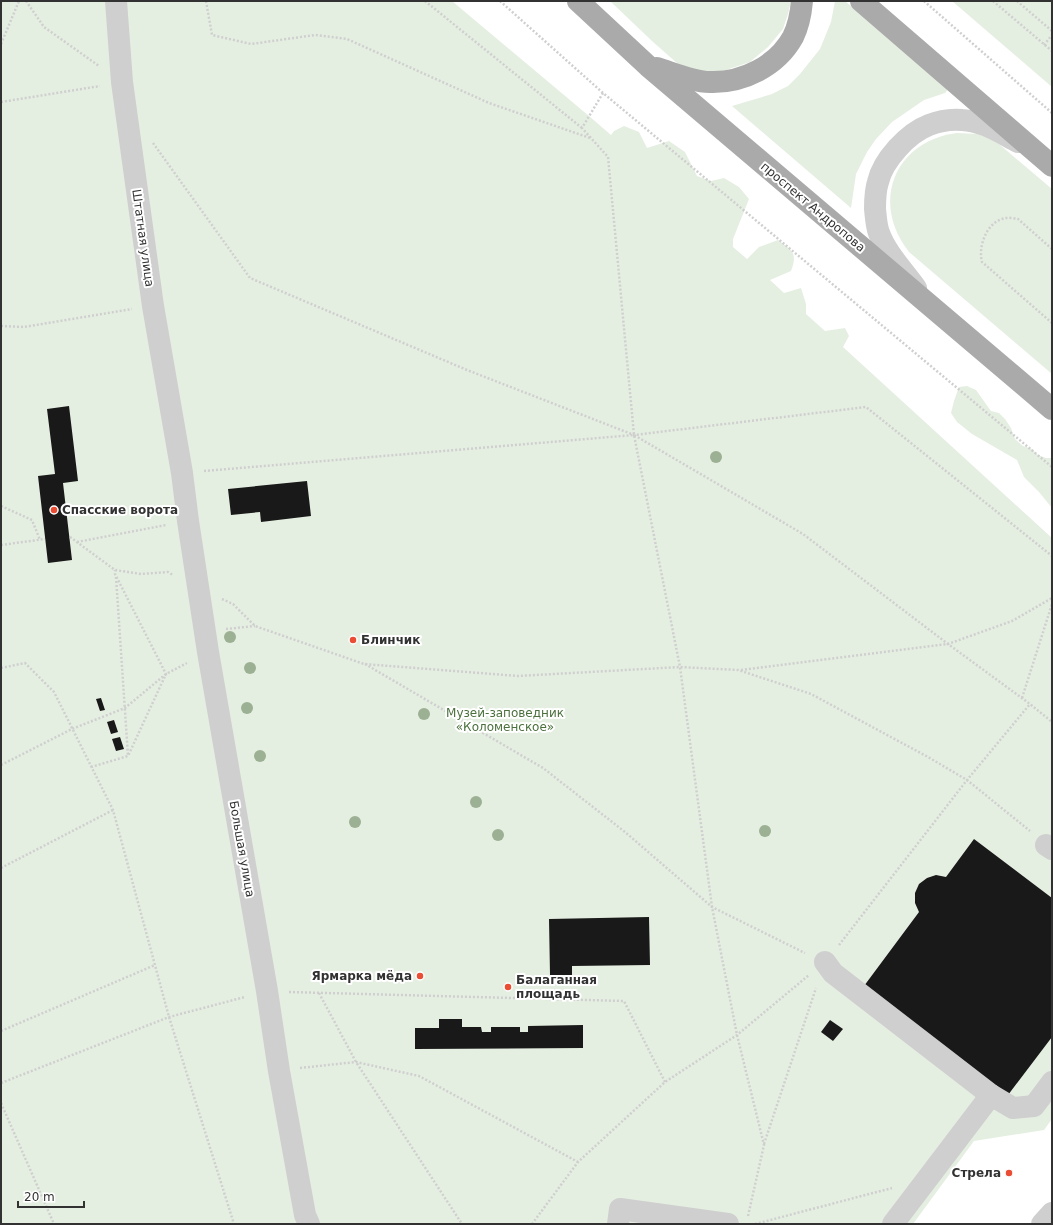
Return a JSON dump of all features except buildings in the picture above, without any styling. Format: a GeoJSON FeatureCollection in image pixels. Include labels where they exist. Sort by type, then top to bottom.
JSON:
{"type":"FeatureCollection","features":[{"type":"Feature","properties":{"kind":"main road","name":"проспект Андропова"},"geometry":{"type":"LineString","coordinates":[[578,1],[648,66],[1052,409]]}},
{"type":"Feature","properties":{"kind":"main road"},"geometry":{"type":"LineString","coordinates":[[648,66],[690,79],[709,82],[730,81],[760,70],[770,63],[789,43],[795,32],[802,1]]}},
{"type":"Feature","properties":{"kind":"main road"},"geometry":{"type":"LineString","coordinates":[[867,3],[1052,166]]}},
{"type":"Feature","properties":{"kind":"street","name":"Штатная улица"},"geometry":{"type":"LineString","coordinates":[[116,1],[122,82],[153,306],[182,473]]}},
{"type":"Feature","properties":{"kind":"street"},"geometry":{"type":"LineString","coordinates":[[929,304],[886,248],[879,233],[876,221],[876,191],[878,181],[886,163],[900,146],[916,132],[929,125],[954,120],[981,123],[1034,151]]}},
{"type":"Feature","properties":{"kind":"street","name":"Большая улица"},"geometry":{"type":"LineString","coordinates":[[182,473],[205,631],[267,992],[279,1071],[305,1215],[309,1224]]}},
{"type":"Feature","properties":{"kind":"street"},"geometry":{"type":"LineString","coordinates":[[825,962],[833,973],[991,1095],[1013,1108],[1034,1106],[1052,1082]]}},
{"type":"Feature","properties":{"kind":"street"},"geometry":{"type":"LineString","coordinates":[[893,1224],[991,1095]]}},
{"type":"Feature","properties":{"kind":"street"},"geometry":{"type":"LineString","coordinates":[[618,1224],[620,1209],[728,1224]]}},
{"type":"Feature","properties":{"kind":"street"},"geometry":{"type":"LineString","coordinates":[[1042,1224],[1052,1213]]}},
{"type":"Feature","properties":{"kind":"path"},"geometry":{"type":"LineString","coordinates":[[1,44],[19,1]]}},
{"type":"Feature","properties":{"kind":"path"},"geometry":{"type":"LineString","coordinates":[[26,1],[44,27],[122,82]]}},
{"type":"Feature","properties":{"kind":"path"},"geometry":{"type":"LineString","coordinates":[[206,1],[212,35],[251,44],[315,35],[347,39],[489,103],[591,138]]}},
{"type":"Feature","properties":{"kind":"path"},"geometry":{"type":"LineString","coordinates":[[425,1],[582,128],[608,157],[634,435],[680,667],[712,907],[737,1035],[764,1145]]}},
{"type":"Feature","properties":{"kind":"path"},"geometry":{"type":"LineString","coordinates":[[500,1],[603,93],[1052,467]]}},
{"type":"Feature","properties":{"kind":"path"},"geometry":{"type":"LineString","coordinates":[[924,1],[1052,114]]}},
{"type":"Feature","properties":{"kind":"path"},"geometry":{"type":"LineString","coordinates":[[993,1],[1052,52]]}},
{"type":"Feature","properties":{"kind":"path"},"geometry":{"type":"LineString","coordinates":[[1017,1],[1052,31]]}},
{"type":"Feature","properties":{"kind":"path"},"geometry":{"type":"LineString","coordinates":[[1044,45],[1052,35]]}},
{"type":"Feature","properties":{"kind":"path"},"geometry":{"type":"LineString","coordinates":[[1,102],[122,82]]}},
{"type":"Feature","properties":{"kind":"path"},"geometry":{"type":"LineString","coordinates":[[582,128],[603,93]]}},
{"type":"Feature","properties":{"kind":"path"},"geometry":{"type":"LineString","coordinates":[[153,142],[250,278],[467,370],[634,435],[803,534],[1052,722]]}},
{"type":"Feature","properties":{"kind":"path"},"geometry":{"type":"LineString","coordinates":[[1052,249],[1018,219],[1011,217],[999,220],[988,231],[981,245],[980,254],[982,262],[1052,324]]}},
{"type":"Feature","properties":{"kind":"path"},"geometry":{"type":"LineString","coordinates":[[1,326],[24,328],[153,306]]}},
{"type":"Feature","properties":{"kind":"path"},"geometry":{"type":"LineString","coordinates":[[182,473],[634,435],[866,407],[1052,556]]}},
{"type":"Feature","properties":{"kind":"path"},"geometry":{"type":"LineString","coordinates":[[1,506],[32,520],[40,540]]}},
{"type":"Feature","properties":{"kind":"path"},"geometry":{"type":"LineString","coordinates":[[77,542],[188,521]]}},
{"type":"Feature","properties":{"kind":"path"},"geometry":{"type":"LineString","coordinates":[[70,537],[115,570],[141,574],[168,572],[233,604],[255,626]]}},
{"type":"Feature","properties":{"kind":"path"},"geometry":{"type":"LineString","coordinates":[[1,545],[45,539]]}},
{"type":"Feature","properties":{"kind":"path"},"geometry":{"type":"LineString","coordinates":[[115,570],[128,756]]}},
{"type":"Feature","properties":{"kind":"path"},"geometry":{"type":"LineString","coordinates":[[115,574],[166,674]]}},
{"type":"Feature","properties":{"kind":"path"},"geometry":{"type":"LineString","coordinates":[[364,664],[518,676],[680,667],[738,670],[948,644],[1012,621],[1052,598]]}},
{"type":"Feature","properties":{"kind":"path"},"geometry":{"type":"LineString","coordinates":[[1022,698],[1052,604]]}},
{"type":"Feature","properties":{"kind":"path"},"geometry":{"type":"LineString","coordinates":[[205,631],[255,626],[364,664],[543,768],[625,832],[712,907],[825,962]]}},
{"type":"Feature","properties":{"kind":"path"},"geometry":{"type":"LineString","coordinates":[[1,668],[25,663],[54,692],[113,810],[169,1016],[234,1224]]}},
{"type":"Feature","properties":{"kind":"path"},"geometry":{"type":"LineString","coordinates":[[738,670],[811,694],[928,757],[966,780],[1049,847]]}},
{"type":"Feature","properties":{"kind":"path"},"geometry":{"type":"LineString","coordinates":[[1,765],[72,729],[125,708],[166,674]]}},
{"type":"Feature","properties":{"kind":"path"},"geometry":{"type":"LineString","coordinates":[[91,767],[128,756],[166,674]]}},
{"type":"Feature","properties":{"kind":"path"},"geometry":{"type":"LineString","coordinates":[[532,1224],[578,1162],[665,1082],[737,1035],[825,962],[966,780],[1030,704]]}},
{"type":"Feature","properties":{"kind":"path"},"geometry":{"type":"LineString","coordinates":[[1,868],[113,810]]}},
{"type":"Feature","properties":{"kind":"path"},"geometry":{"type":"LineString","coordinates":[[748,1217],[764,1145],[825,962]]}},
{"type":"Feature","properties":{"kind":"path"},"geometry":{"type":"LineString","coordinates":[[1,1031],[155,965]]}},
{"type":"Feature","properties":{"kind":"path"},"geometry":{"type":"LineString","coordinates":[[1,1084],[169,1016],[267,992],[624,1001],[665,1082]]}},
{"type":"Feature","properties":{"kind":"path"},"geometry":{"type":"LineString","coordinates":[[319,993],[356,1062],[462,1224]]}},
{"type":"Feature","properties":{"kind":"path"},"geometry":{"type":"LineString","coordinates":[[279,1071],[356,1062],[419,1076],[578,1162]]}},
{"type":"Feature","properties":{"kind":"path"},"geometry":{"type":"LineString","coordinates":[[1,1103],[54,1224]]}},
{"type":"Feature","properties":{"kind":"path"},"geometry":{"type":"LineString","coordinates":[[756,1224],[928,1178]]}},
{"type":"Feature","properties":{"kind":"green space","name":"Музей-заповедник «Коломенское»"},"geometry":{"type":"Polygon","coordinates":[[[1,1],[452,1],[611,135],[614,131],[624,126],[639,132],[647,148],[669,141],[685,152],[697,176],[711,181],[724,178],[739,187],[749,199],[733,239],[733,247],[747,259],[759,247],[778,240],[790,249],[794,256],[791,271],[770,280],[784,293],[801,288],[806,304],[806,314],[825,331],[845,328],[849,336],[843,347],[1052,538],[1052,1119],[1044,1130],[974,1141],[913,1224],[1,1224],[1,1]]]}},
{"type":"Feature","properties":{"kind":"green space"},"geometry":{"type":"Polygon","coordinates":[[[610,1],[791,1],[783,29],[768,47],[750,62],[710,74],[678,64],[610,1]]]}},
{"type":"Feature","properties":{"kind":"green space"},"geometry":{"type":"Polygon","coordinates":[[[835,1],[845,1],[949,88],[945,93],[924,100],[892,122],[876,139],[867,152],[856,174],[851,208],[732,106],[772,94],[788,86],[800,74],[820,49],[831,22],[835,1]]]}},
{"type":"Feature","properties":{"kind":"green space"},"geometry":{"type":"Polygon","coordinates":[[[952,1],[1052,1],[1052,87],[952,1]]]}},
{"type":"Feature","properties":{"kind":"green space"},"geometry":{"type":"Polygon","coordinates":[[[957,133],[977,134],[999,144],[1052,189],[1052,374],[909,252],[897,233],[891,214],[890,195],[895,177],[904,161],[917,148],[935,138],[957,133]]]}},
{"type":"Feature","properties":{"kind":"green space"},"geometry":{"type":"Polygon","coordinates":[[[967,386],[976,390],[991,411],[999,413],[1005,419],[1011,428],[1015,439],[1023,446],[1032,449],[1038,455],[1046,458],[1052,458],[1052,508],[1024,477],[1017,460],[972,434],[957,422],[951,413],[954,401],[959,387],[967,386]]]}},
{"type":"Feature","properties":{"kind":"place","name":"Спасские ворота"},"geometry":{"type":"Point","coordinates":[54,510]}},
{"type":"Feature","properties":{"kind":"place","name":"Блинчик"},"geometry":{"type":"Point","coordinates":[353,640]}},
{"type":"Feature","properties":{"kind":"place","name":"Ярмарка мёда"},"geometry":{"type":"Point","coordinates":[420,976]}},
{"type":"Feature","properties":{"kind":"place","name":"Балаганная площадь"},"geometry":{"type":"Point","coordinates":[508,987]}},
{"type":"Feature","properties":{"kind":"place","name":"Стрела"},"geometry":{"type":"Point","coordinates":[1009,1173]}}]}
